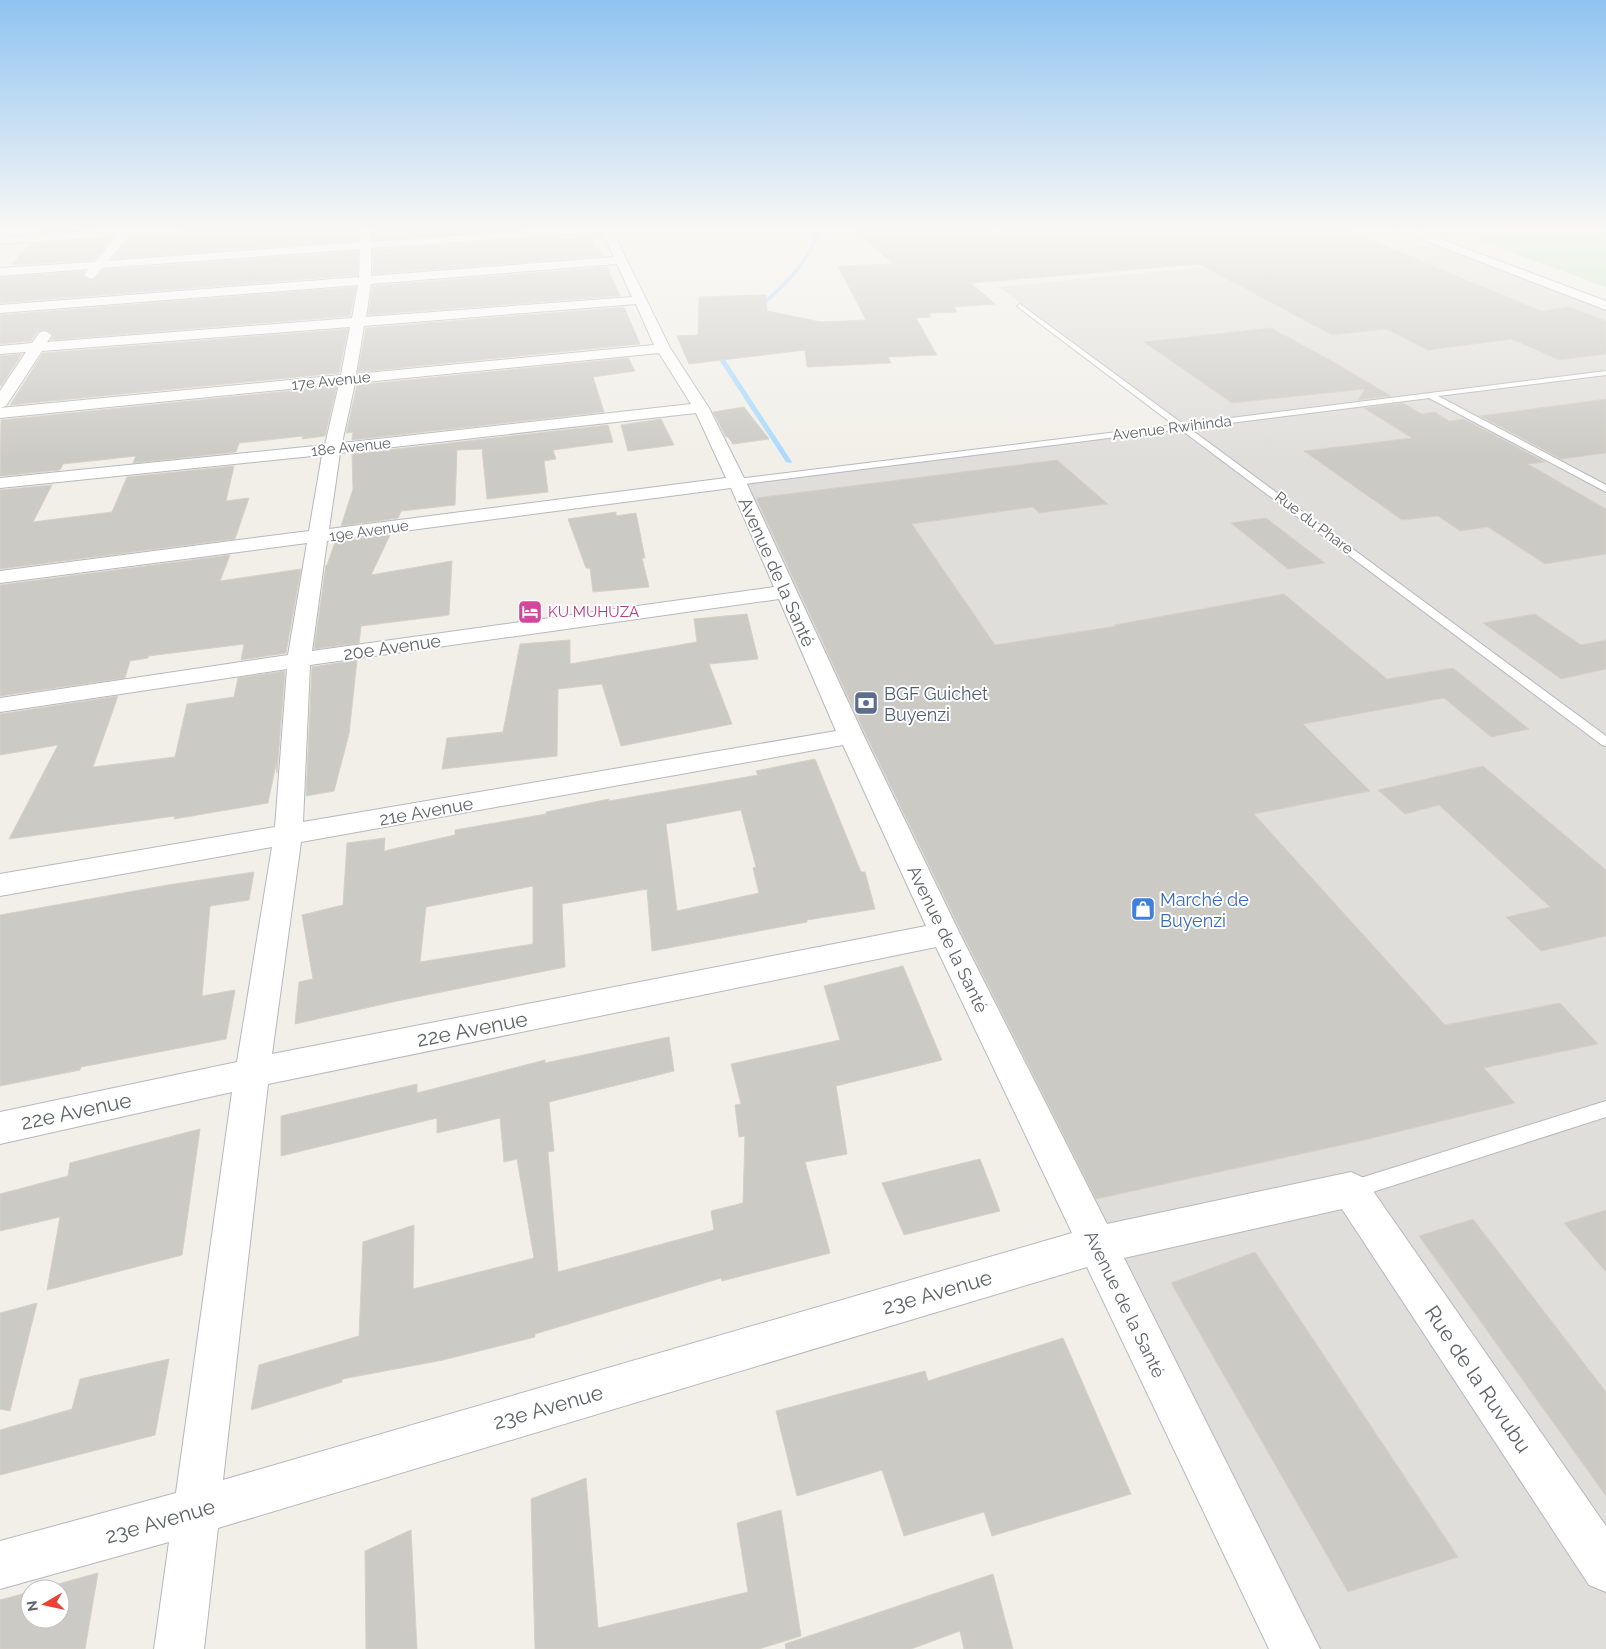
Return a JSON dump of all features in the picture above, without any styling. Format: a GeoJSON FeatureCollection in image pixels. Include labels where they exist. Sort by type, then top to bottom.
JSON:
{"type":"FeatureCollection","features":[{"type":"Feature","properties":{"kind":"street"},"geometry":{"type":"LineString","coordinates":[[0,309],[56,305]]}},
{"type":"Feature","properties":{"kind":"street"},"geometry":{"type":"LineString","coordinates":[[1,411],[36,347],[68,305]]}},
{"type":"Feature","properties":{"kind":"street"},"geometry":{"type":"LineString","coordinates":[[179,1649],[252,1072],[288,835],[299,660],[332,449],[348,379],[361,305]]}},
{"type":"Feature","properties":{"kind":"street"},"geometry":{"type":"LineString","coordinates":[[0,350],[577,305]]}},
{"type":"Feature","properties":{"kind":"street","name":"Avenue de la Santé"},"geometry":{"type":"LineString","coordinates":[[643,305],[662,348],[701,408],[737,482],[851,736],[945,934],[1295,1649]]}},
{"type":"Feature","properties":{"kind":"street","name":"17e Avenue"},"geometry":{"type":"LineString","coordinates":[[1,411],[662,348]]}},
{"type":"Feature","properties":{"kind":"street","name":"18e Avenue"},"geometry":{"type":"LineString","coordinates":[[0,483],[332,449],[701,408]]}},
{"type":"Feature","properties":{"kind":"street","name":"19e Avenue"},"geometry":{"type":"LineString","coordinates":[[0,577],[319,538],[737,482]]}},
{"type":"Feature","properties":{"kind":"street","name":"20e Avenue"},"geometry":{"type":"LineString","coordinates":[[0,705],[299,660],[785,592]]}},
{"type":"Feature","properties":{"kind":"street","name":"21e Avenue"},"geometry":{"type":"LineString","coordinates":[[0,885],[851,736]]}},
{"type":"Feature","properties":{"kind":"street","name":"22e Avenue"},"geometry":{"type":"LineString","coordinates":[[0,1128],[252,1072],[945,934]]}},
{"type":"Feature","properties":{"kind":"street","name":"23e Avenue"},"geometry":{"type":"LineString","coordinates":[[0,1565],[196,1511],[1096,1245],[1350,1190]]}},
{"type":"Feature","properties":{"kind":"street","name":"Rue de la Ruvubu"},"geometry":{"type":"LineString","coordinates":[[1350,1190],[1606,1568]]}},
{"type":"Feature","properties":{"kind":"lane","name":"Rue du Phare"},"geometry":{"type":"LineString","coordinates":[[1020,306],[1185,426],[1606,742]]}},
{"type":"Feature","properties":{"kind":"lane","name":"Avenue Rwihinda"},"geometry":{"type":"LineString","coordinates":[[737,482],[1606,373]]}},
{"type":"Feature","properties":{"kind":"lane"},"geometry":{"type":"LineString","coordinates":[[1430,395],[1606,489]]}},
{"type":"Feature","properties":{"kind":"lane"},"geometry":{"type":"LineString","coordinates":[[1350,1190],[1606,1109]]}},
{"type":"Feature","properties":{"kind":"shaded area"},"geometry":{"type":"Polygon","coordinates":[[[1023,305],[1606,306],[1606,1649],[1275,1649],[1079,1250],[934,937],[730,484],[1184,426],[1023,305]]]}},
{"type":"Feature","properties":{"kind":"building"},"geometry":{"type":"Polygon","coordinates":[[[128,305],[352,305],[350,316],[51,340],[54,335],[45,329],[38,331],[31,341],[0,344],[0,315],[128,305]]]}},
{"type":"Feature","properties":{"kind":"building"},"geometry":{"type":"Polygon","coordinates":[[[370,305],[501,305],[368,315],[370,305]]]}},
{"type":"Feature","properties":{"kind":"building"},"geometry":{"type":"Polygon","coordinates":[[[699,305],[767,305],[767,311],[821,322],[866,320],[858,305],[982,305],[954,307],[957,312],[929,313],[931,317],[916,318],[937,355],[888,357],[891,363],[807,367],[805,350],[689,364],[677,336],[698,335],[699,305]]]}},
{"type":"Feature","properties":{"kind":"building"},"geometry":{"type":"Polygon","coordinates":[[[1276,305],[1527,305],[1541,311],[1569,307],[1606,321],[1606,354],[1559,360],[1512,339],[1428,350],[1386,329],[1332,335],[1276,305]]]}},
{"type":"Feature","properties":{"kind":"building"},"geometry":{"type":"Polygon","coordinates":[[[624,307],[640,344],[358,372],[366,328],[624,307]]]}},
{"type":"Feature","properties":{"kind":"building"},"geometry":{"type":"Polygon","coordinates":[[[1271,328],[1391,396],[1358,400],[1365,389],[1232,403],[1144,342],[1271,328]]]}},
{"type":"Feature","properties":{"kind":"building"},"geometry":{"type":"Polygon","coordinates":[[[348,329],[339,373],[10,405],[43,353],[348,329]]]}},
{"type":"Feature","properties":{"kind":"building"},"geometry":{"type":"Polygon","coordinates":[[[22,354],[2,385],[0,386],[0,356],[22,354]]]}},
{"type":"Feature","properties":{"kind":"building"},"geometry":{"type":"Polygon","coordinates":[[[628,358],[635,371],[593,377],[604,412],[352,440],[353,432],[346,433],[357,385],[628,358]]]}},
{"type":"Feature","properties":{"kind":"building"},"geometry":{"type":"Polygon","coordinates":[[[337,386],[325,436],[302,439],[303,436],[239,443],[236,452],[133,463],[136,456],[63,464],[60,470],[0,476],[1,420],[337,386]]]}},
{"type":"Feature","properties":{"kind":"building"},"geometry":{"type":"Polygon","coordinates":[[[1606,399],[1606,453],[1561,459],[1480,416],[1606,399]]]}},
{"type":"Feature","properties":{"kind":"building"},"geometry":{"type":"Polygon","coordinates":[[[1403,403],[1422,414],[1435,412],[1449,421],[1464,419],[1545,462],[1528,464],[1606,509],[1606,554],[1545,564],[1488,527],[1460,531],[1438,516],[1402,520],[1304,451],[1412,438],[1364,408],[1403,403]]]}},
{"type":"Feature","properties":{"kind":"building"},"geometry":{"type":"Polygon","coordinates":[[[744,407],[769,439],[733,444],[726,437],[713,412],[744,407]]]}},
{"type":"Feature","properties":{"kind":"building"},"geometry":{"type":"Polygon","coordinates":[[[661,419],[674,445],[628,451],[621,425],[661,419]]]}},
{"type":"Feature","properties":{"kind":"building"},"geometry":{"type":"Polygon","coordinates":[[[608,425],[613,442],[553,450],[556,459],[544,461],[548,492],[487,499],[482,449],[457,450],[455,505],[401,511],[398,518],[341,526],[353,489],[352,454],[608,425]]]}},
{"type":"Feature","properties":{"kind":"building","name":"Marché de Buyenzi"},"geometry":{"type":"Polygon","coordinates":[[[1057,460],[1108,504],[1039,513],[1033,507],[912,524],[995,645],[1116,626],[1114,625],[1284,594],[1387,679],[1453,668],[1529,729],[1491,737],[1444,698],[1303,724],[1370,791],[1254,814],[1445,1025],[1560,1003],[1598,1044],[1484,1068],[1515,1103],[1360,1141],[1096,1199],[962,933],[866,735],[756,498],[1057,460]]]}},
{"type":"Feature","properties":{"kind":"building"},"geometry":{"type":"Polygon","coordinates":[[[234,466],[226,501],[249,498],[235,539],[0,569],[0,490],[52,485],[33,522],[112,512],[127,477],[234,466]]]}},
{"type":"Feature","properties":{"kind":"building"},"geometry":{"type":"Polygon","coordinates":[[[616,512],[616,516],[636,513],[645,558],[642,558],[649,587],[593,592],[590,568],[586,568],[568,519],[616,512]]]}},
{"type":"Feature","properties":{"kind":"building"},"geometry":{"type":"Polygon","coordinates":[[[1266,518],[1325,563],[1288,569],[1231,523],[1266,518]]]}},
{"type":"Feature","properties":{"kind":"building"},"geometry":{"type":"Polygon","coordinates":[[[390,535],[371,575],[452,561],[449,615],[361,626],[359,643],[314,649],[326,565],[335,542],[390,535]]]}},
{"type":"Feature","properties":{"kind":"building"},"geometry":{"type":"Polygon","coordinates":[[[230,555],[220,581],[301,569],[286,653],[241,660],[244,644],[148,656],[148,658],[130,661],[125,678],[0,696],[0,585],[230,555]]]}},
{"type":"Feature","properties":{"kind":"building"},"geometry":{"type":"Polygon","coordinates":[[[747,614],[758,659],[709,664],[732,724],[621,746],[602,684],[558,689],[557,756],[442,769],[447,738],[503,732],[520,644],[570,640],[570,664],[697,642],[694,619],[747,614]]]}},
{"type":"Feature","properties":{"kind":"building"},"geometry":{"type":"Polygon","coordinates":[[[1535,614],[1581,645],[1606,640],[1606,669],[1561,679],[1483,623],[1535,614]]]}},
{"type":"Feature","properties":{"kind":"building"},"geometry":{"type":"Polygon","coordinates":[[[357,660],[349,734],[334,791],[306,796],[312,667],[357,660]]]}},
{"type":"Feature","properties":{"kind":"building"},"geometry":{"type":"Polygon","coordinates":[[[285,671],[277,773],[276,764],[268,803],[174,819],[175,816],[9,839],[58,745],[0,755],[0,714],[118,696],[93,767],[175,757],[187,704],[234,697],[238,678],[285,671]]]}},
{"type":"Feature","properties":{"kind":"building"},"geometry":{"type":"Polygon","coordinates":[[[815,759],[861,872],[865,872],[875,909],[807,920],[807,922],[652,951],[647,889],[562,904],[565,967],[295,1024],[299,982],[313,979],[302,915],[343,905],[347,843],[385,838],[384,851],[455,835],[455,830],[546,814],[546,812],[609,799],[609,801],[758,775],[756,771],[815,759]],[[741,810],[666,824],[677,911],[759,893],[753,868],[756,867],[741,810]],[[533,886],[426,907],[420,962],[533,944],[533,886]]]}},
{"type":"Feature","properties":{"kind":"building"},"geometry":{"type":"Polygon","coordinates":[[[1483,766],[1606,870],[1606,936],[1541,951],[1506,917],[1550,907],[1439,805],[1405,814],[1378,790],[1483,766]]]}},
{"type":"Feature","properties":{"kind":"building"},"geometry":{"type":"Polygon","coordinates":[[[254,872],[249,900],[210,906],[202,996],[235,990],[226,1039],[81,1067],[80,1070],[0,1086],[0,915],[168,885],[254,872]]]}},
{"type":"Feature","properties":{"kind":"building"},"geometry":{"type":"Polygon","coordinates":[[[903,966],[942,1060],[836,1086],[847,1154],[805,1162],[830,1253],[722,1281],[721,1278],[535,1334],[535,1337],[443,1360],[342,1379],[342,1382],[251,1410],[259,1365],[359,1336],[363,1242],[414,1225],[413,1289],[534,1258],[517,1159],[504,1162],[500,1118],[437,1133],[437,1118],[281,1156],[281,1116],[417,1084],[417,1093],[545,1060],[545,1063],[669,1037],[674,1071],[549,1102],[554,1151],[548,1152],[558,1272],[714,1230],[711,1211],[743,1203],[745,1136],[739,1137],[735,1105],[741,1104],[731,1064],[840,1040],[824,986],[903,966]]]}},
{"type":"Feature","properties":{"kind":"building"},"geometry":{"type":"Polygon","coordinates":[[[200,1129],[182,1255],[47,1290],[60,1217],[0,1231],[0,1194],[68,1176],[70,1163],[200,1129]]]}},
{"type":"Feature","properties":{"kind":"building"},"geometry":{"type":"Polygon","coordinates":[[[980,1159],[1000,1211],[904,1235],[882,1183],[980,1159]]]}},
{"type":"Feature","properties":{"kind":"building"},"geometry":{"type":"Polygon","coordinates":[[[1606,1210],[1606,1272],[1564,1223],[1606,1210]]]}},
{"type":"Feature","properties":{"kind":"building"},"geometry":{"type":"Polygon","coordinates":[[[1473,1219],[1606,1392],[1606,1496],[1419,1236],[1473,1219]]]}},
{"type":"Feature","properties":{"kind":"building"},"geometry":{"type":"Polygon","coordinates":[[[1255,1252],[1458,1557],[1348,1592],[1171,1283],[1255,1252]]]}},
{"type":"Feature","properties":{"kind":"building"},"geometry":{"type":"Polygon","coordinates":[[[37,1303],[10,1411],[0,1409],[0,1313],[37,1303]]]}},
{"type":"Feature","properties":{"kind":"building"},"geometry":{"type":"Polygon","coordinates":[[[1063,1338],[1131,1494],[992,1536],[984,1512],[904,1536],[882,1470],[797,1496],[776,1411],[925,1371],[928,1381],[1063,1338]]]}},
{"type":"Feature","properties":{"kind":"building"},"geometry":{"type":"Polygon","coordinates":[[[169,1359],[155,1435],[0,1475],[0,1430],[72,1409],[80,1379],[169,1359]]]}},
{"type":"Feature","properties":{"kind":"building"},"geometry":{"type":"Polygon","coordinates":[[[586,1478],[598,1628],[748,1592],[737,1523],[781,1510],[801,1636],[759,1649],[535,1649],[531,1499],[586,1478]]]}},
{"type":"Feature","properties":{"kind":"building"},"geometry":{"type":"Polygon","coordinates":[[[411,1530],[417,1649],[366,1649],[365,1551],[411,1530]]]}},
{"type":"Feature","properties":{"kind":"building"},"geometry":{"type":"Polygon","coordinates":[[[98,1573],[85,1649],[0,1649],[0,1600],[20,1595],[20,1629],[70,1629],[70,1581],[98,1573]]]}},
{"type":"Feature","properties":{"kind":"building"},"geometry":{"type":"Polygon","coordinates":[[[993,1574],[1013,1649],[964,1649],[960,1631],[911,1649],[786,1649],[785,1644],[993,1574]]]}},
{"type":"Feature","properties":{"kind":"waterway"},"geometry":{"type":"LineString","coordinates":[[757,308],[761,305]]}},
{"type":"Feature","properties":{"kind":"waterway"},"geometry":{"type":"LineString","coordinates":[[715,349],[789,462]]}},
{"type":"Feature","properties":{"kind":"place","name":"KU MUHUZA"},"geometry":{"type":"Point","coordinates":[530,612]}},
{"type":"Feature","properties":{"kind":"place","name":"BGF Guichet Buyenzi"},"geometry":{"type":"Point","coordinates":[866,703]}},
{"type":"Feature","properties":{"kind":"place","name":"Marché de Buyenzi"},"geometry":{"type":"Point","coordinates":[1143,909]}}]}
